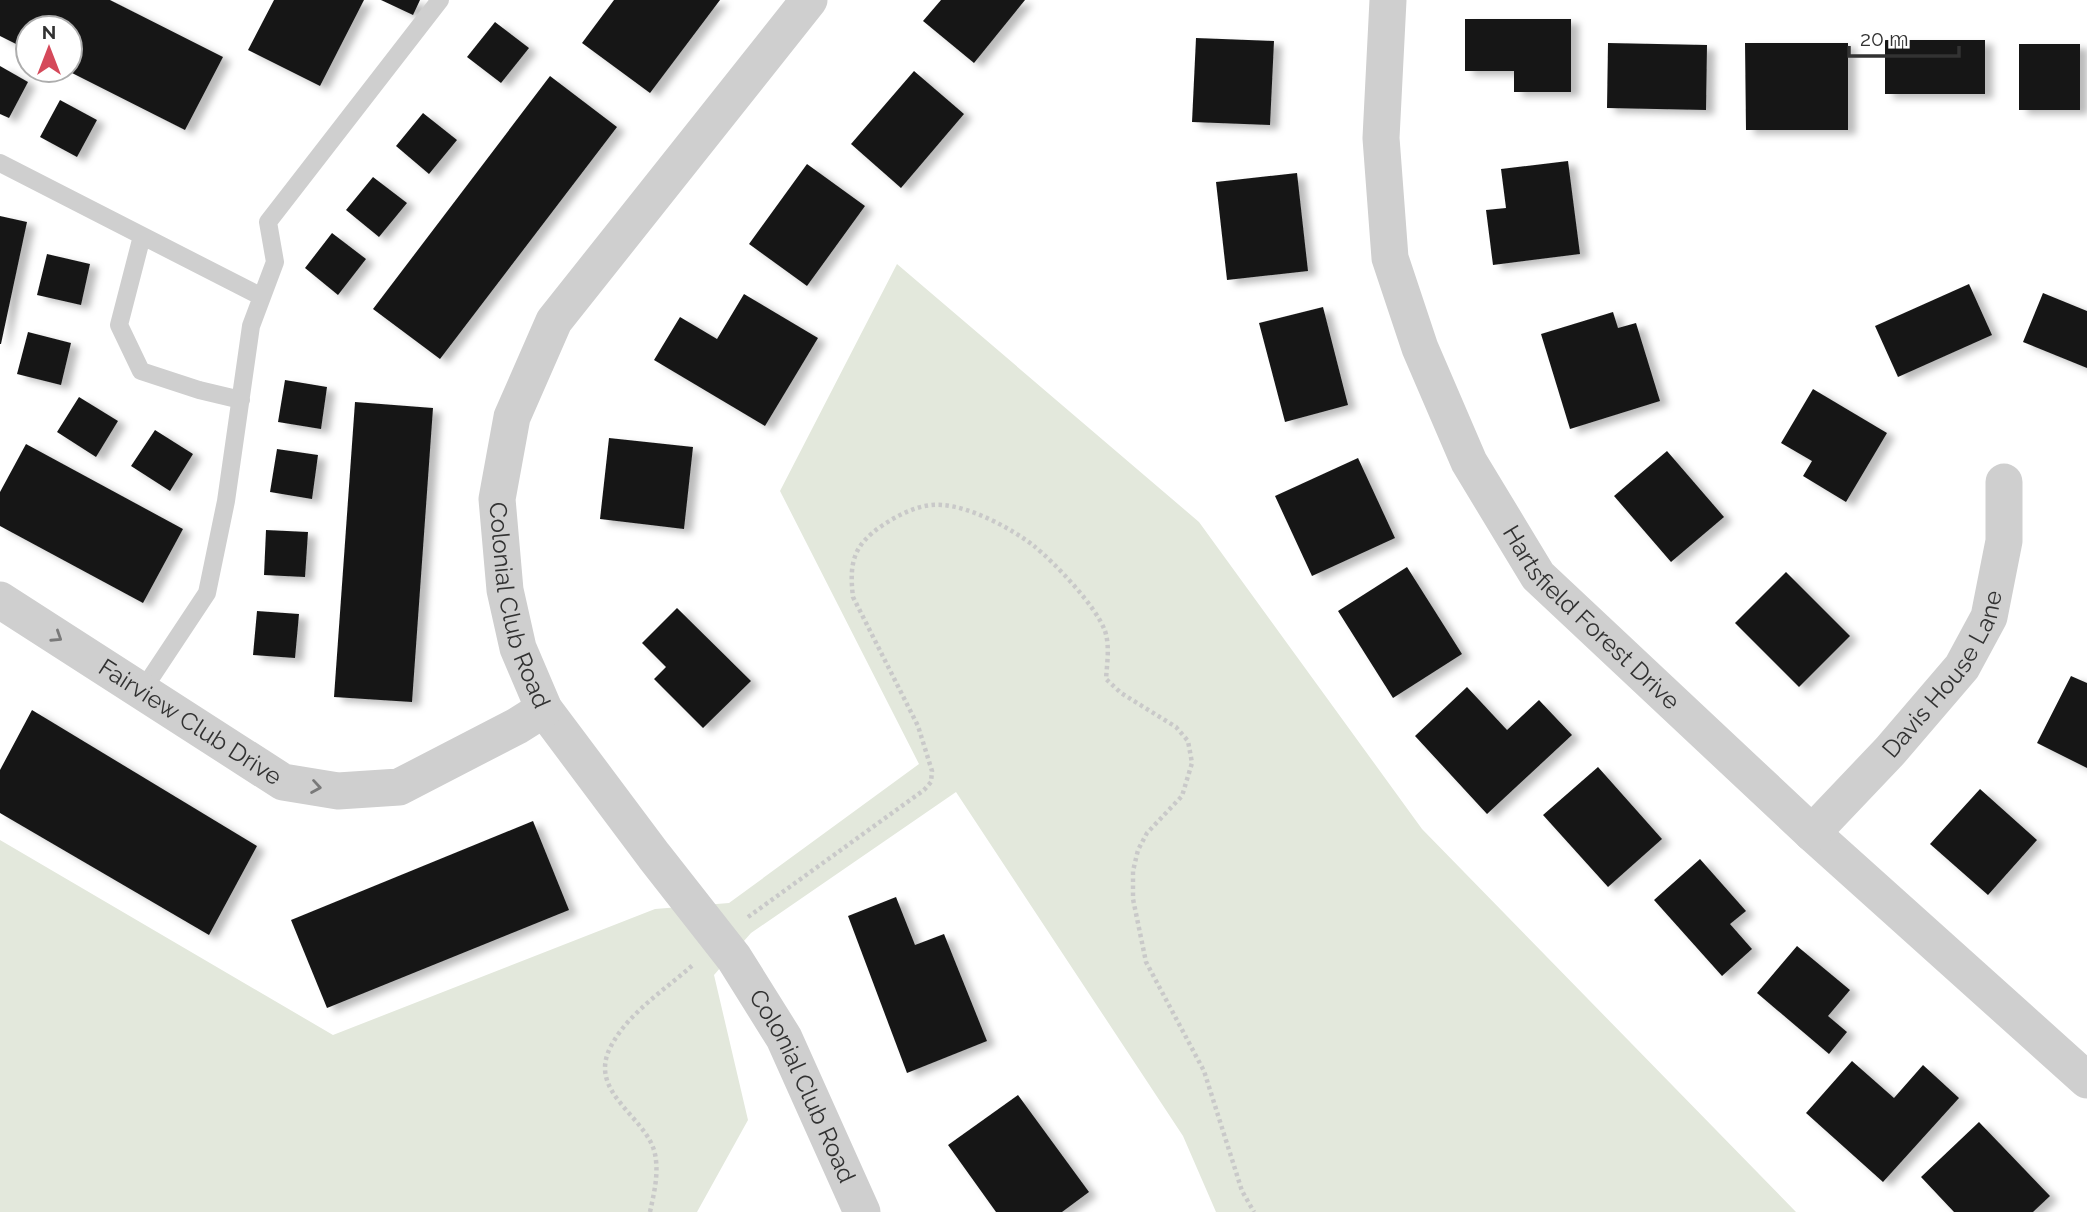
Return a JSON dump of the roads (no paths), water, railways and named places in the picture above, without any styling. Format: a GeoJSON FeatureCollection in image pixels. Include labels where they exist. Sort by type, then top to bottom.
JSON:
{"type":"FeatureCollection","features":[{"type":"Feature","properties":{"kind":"street","name":"Colonial Club Road"},"geometry":{"type":"LineString","coordinates":[[809,0],[554,321],[512,417],[497,499],[505,590],[518,648],[544,709],[653,856],[734,958],[784,1038],[862,1212]]}},
{"type":"Feature","properties":{"kind":"street","name":"Hartsfield Forest Drive"},"geometry":{"type":"LineString","coordinates":[[1388,0],[1381,138],[1390,258],[1420,348],[1469,462],[1538,576],[1812,833],[2087,1080]]}},
{"type":"Feature","properties":{"kind":"street","name":"Davis House Lane"},"geometry":{"type":"LineString","coordinates":[[1812,833],[1890,751],[1962,667],[1984,627],[1989,617],[2004,541],[2004,482]]}},
{"type":"Feature","properties":{"kind":"street","name":"Fairview Club Drive"},"geometry":{"type":"LineString","coordinates":[[0,600],[283,782],[338,791],[399,787],[517,726],[544,709]]}},
{"type":"Feature","properties":{"kind":"lane"},"geometry":{"type":"LineString","coordinates":[[142,691],[207,593],[226,501],[251,326],[275,262],[268,222],[440,0]]}},
{"type":"Feature","properties":{"kind":"lane"},"geometry":{"type":"LineString","coordinates":[[0,163],[262,297]]}},
{"type":"Feature","properties":{"kind":"lane"},"geometry":{"type":"LineString","coordinates":[[142,236],[118,325],[141,371],[241,400]]}}]}
